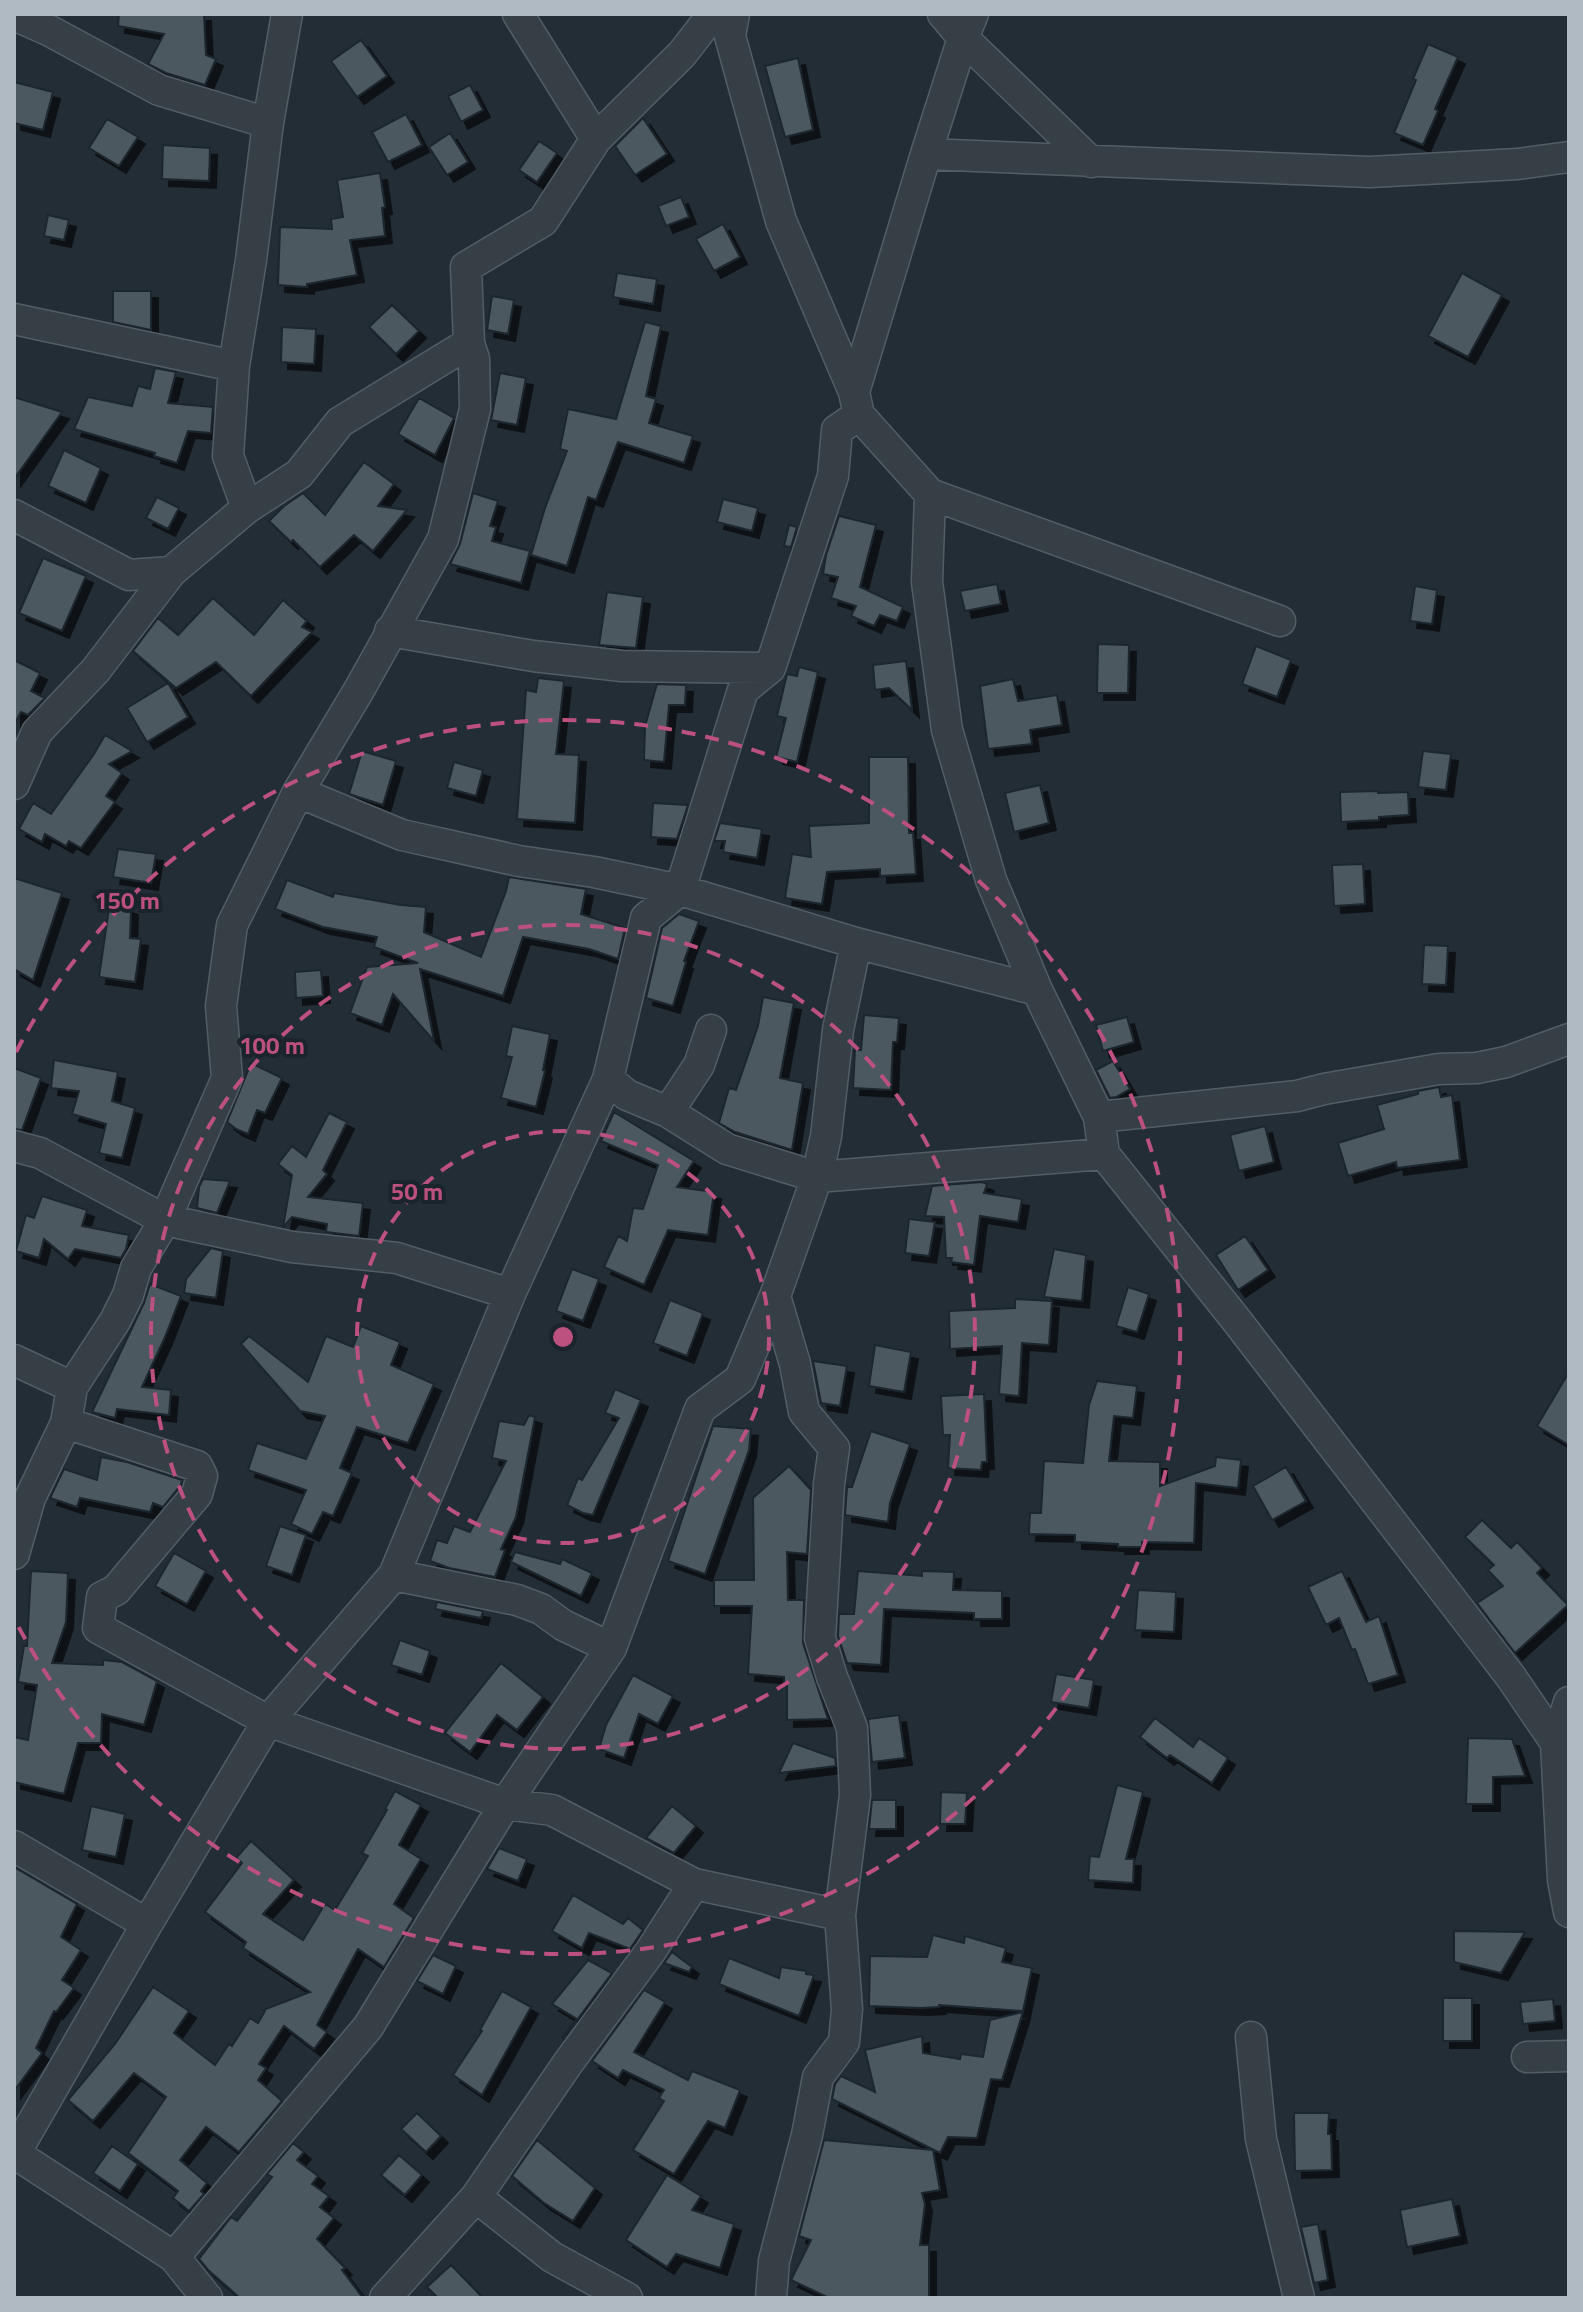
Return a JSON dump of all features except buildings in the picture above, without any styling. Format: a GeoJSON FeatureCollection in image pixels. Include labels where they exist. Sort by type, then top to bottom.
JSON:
{"type":"FeatureCollection","features":[{"type":"Feature","properties":{"kind":"street"},"geometry":{"type":"LineString","coordinates":[[247,508],[228,456],[234,366],[268,123],[287,14]]}},
{"type":"Feature","properties":{"kind":"street"},"geometry":{"type":"LineString","coordinates":[[518,14],[596,139]]}},
{"type":"Feature","properties":{"kind":"street"},"geometry":{"type":"LineString","coordinates":[[14,1554],[30,1498],[66,1423],[72,1387],[115,1321],[128,1295],[136,1268],[165,1220],[227,1078],[221,1006],[232,925],[298,792],[443,539],[475,409],[466,267],[543,221],[596,139],[682,54],[713,14]]}},
{"type":"Feature","properties":{"kind":"street"},"geometry":{"type":"LineString","coordinates":[[734,14],[730,36],[781,221],[856,404],[930,494],[1280,621]]}},
{"type":"Feature","properties":{"kind":"street"},"geometry":{"type":"LineString","coordinates":[[943,14],[968,26],[1091,162]]}},
{"type":"Feature","properties":{"kind":"street"},"geometry":{"type":"LineString","coordinates":[[14,15],[159,90],[268,123]]}},
{"type":"Feature","properties":{"kind":"street"},"geometry":{"type":"LineString","coordinates":[[207,2298],[174,2257],[14,2154],[268,1721],[394,1575],[510,1294],[608,1079],[646,918],[680,890],[743,690],[770,668],[833,476],[837,430],[856,404],[926,154],[968,26]]}},
{"type":"Feature","properties":{"kind":"street"},"geometry":{"type":"LineString","coordinates":[[926,154],[1370,172],[1518,164],[1569,157]]}},
{"type":"Feature","properties":{"kind":"street"},"geometry":{"type":"LineString","coordinates":[[14,319],[234,366]]}},
{"type":"Feature","properties":{"kind":"street"},"geometry":{"type":"LineString","coordinates":[[14,784],[26,727],[95,671],[171,572],[247,508],[299,474],[340,422],[469,343]]}},
{"type":"Feature","properties":{"kind":"street"},"geometry":{"type":"LineString","coordinates":[[930,494],[927,582],[947,730],[991,880],[1037,990],[1099,1117],[1104,1154],[1511,1677],[1556,1743]]}},
{"type":"Feature","properties":{"kind":"street"},"geometry":{"type":"LineString","coordinates":[[14,515],[129,575],[171,572]]}},
{"type":"Feature","properties":{"kind":"street"},"geometry":{"type":"LineString","coordinates":[[390,631],[533,656],[622,666],[770,668]]}},
{"type":"Feature","properties":{"kind":"street"},"geometry":{"type":"LineString","coordinates":[[298,792],[402,835],[519,861],[594,872],[680,890],[856,943],[1037,990]]}},
{"type":"Feature","properties":{"kind":"street"},"geometry":{"type":"LineString","coordinates":[[174,2257],[368,2027],[505,1804],[611,1648],[700,1409],[740,1379],[775,1296],[817,1177],[826,1136],[838,1030],[856,943]]}},
{"type":"Feature","properties":{"kind":"street"},"geometry":{"type":"LineString","coordinates":[[668,1112],[699,1065],[711,1030]]}},
{"type":"Feature","properties":{"kind":"street"},"geometry":{"type":"LineString","coordinates":[[1099,1117],[1297,1096],[1439,1069],[1477,1068],[1506,1062],[1569,1039]]}},
{"type":"Feature","properties":{"kind":"street"},"geometry":{"type":"LineString","coordinates":[[608,1079],[627,1095],[668,1112],[727,1149],[817,1177],[1104,1154]]}},
{"type":"Feature","properties":{"kind":"street"},"geometry":{"type":"LineString","coordinates":[[14,1146],[40,1153],[165,1220],[292,1247],[397,1258],[510,1294]]}},
{"type":"Feature","properties":{"kind":"street"},"geometry":{"type":"LineString","coordinates":[[771,2298],[774,2261],[807,2135],[818,2077],[844,2042],[847,2009],[840,1915],[855,1795],[852,1728],[820,1638],[834,1448],[804,1412],[795,1364],[775,1296]]}},
{"type":"Feature","properties":{"kind":"street"},"geometry":{"type":"LineString","coordinates":[[14,1360],[72,1387]]}},
{"type":"Feature","properties":{"kind":"street"},"geometry":{"type":"LineString","coordinates":[[66,1423],[197,1466],[202,1476],[197,1494],[116,1590],[102,1597],[98,1628],[268,1721],[505,1804],[552,1810],[694,1884],[840,1915]]}},
{"type":"Feature","properties":{"kind":"street"},"geometry":{"type":"LineString","coordinates":[[394,1575],[517,1600],[541,1609],[563,1625],[611,1648]]}},
{"type":"Feature","properties":{"kind":"street"},"geometry":{"type":"LineString","coordinates":[[1569,1702],[1556,1743],[1563,1880],[1569,1912]]}},
{"type":"Feature","properties":{"kind":"street"},"geometry":{"type":"LineString","coordinates":[[14,1846],[147,1924]]}},
{"type":"Feature","properties":{"kind":"street"},"geometry":{"type":"LineString","coordinates":[[385,2298],[476,2197],[568,2063],[650,1952],[694,1884]]}},
{"type":"Feature","properties":{"kind":"street"},"geometry":{"type":"LineString","coordinates":[[1251,2037],[1261,2139],[1299,2298]]}},
{"type":"Feature","properties":{"kind":"street"},"geometry":{"type":"LineString","coordinates":[[1527,2057],[1569,2056]]}},
{"type":"Feature","properties":{"kind":"street"},"geometry":{"type":"LineString","coordinates":[[476,2197],[552,2257],[627,2298]]}}]}
